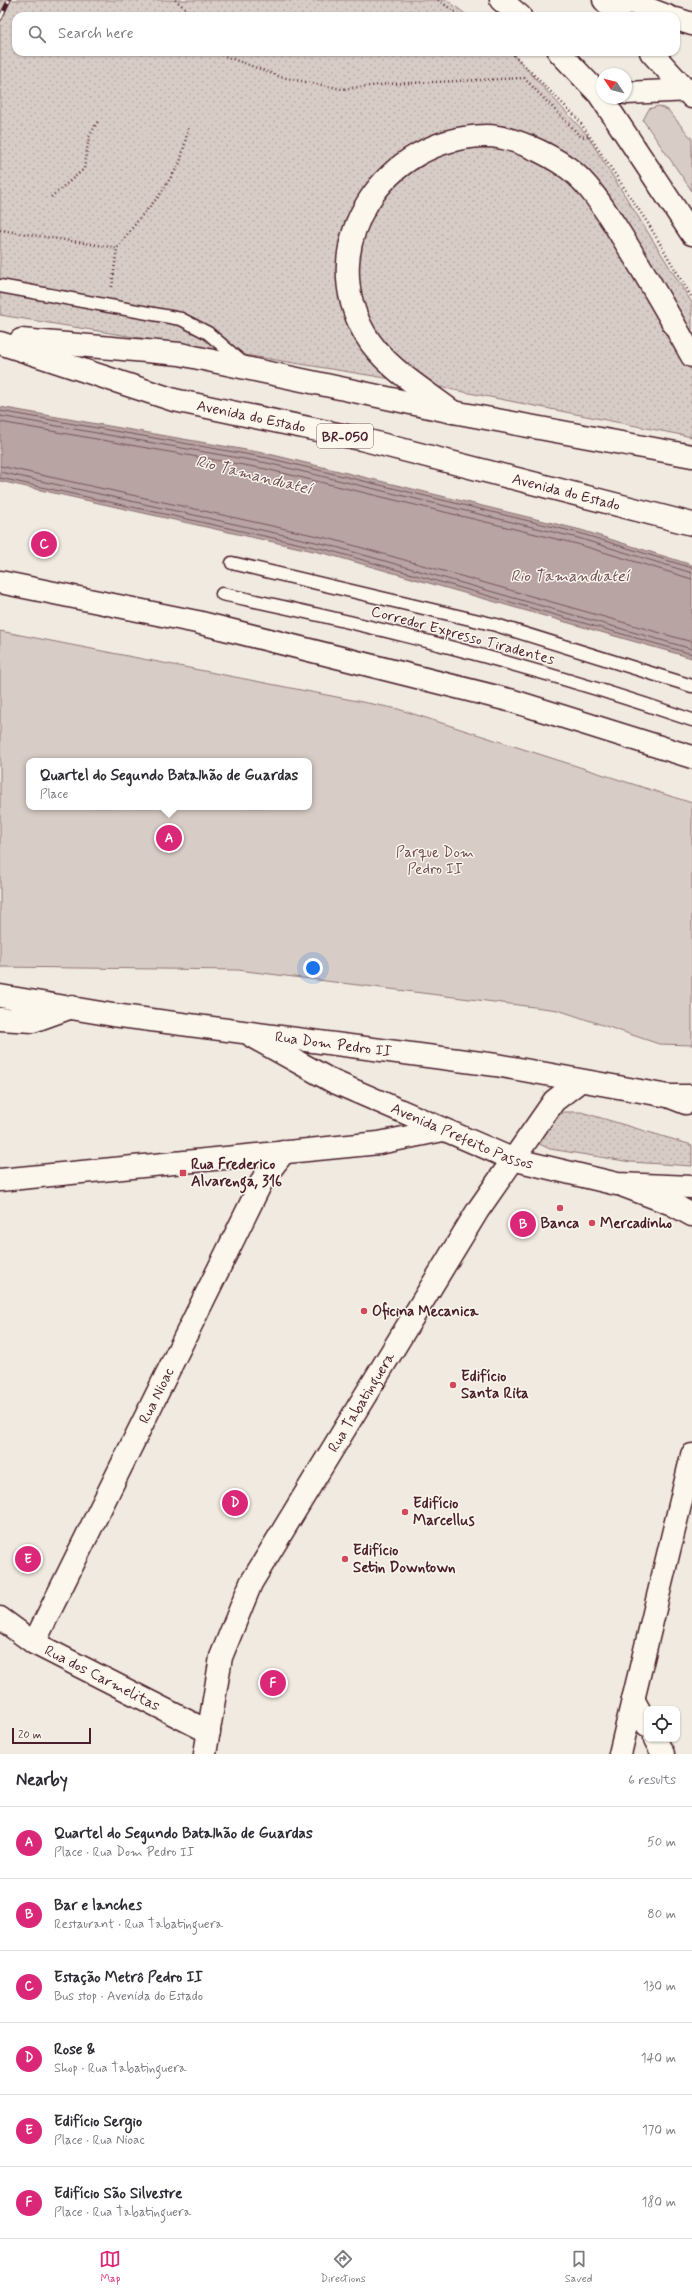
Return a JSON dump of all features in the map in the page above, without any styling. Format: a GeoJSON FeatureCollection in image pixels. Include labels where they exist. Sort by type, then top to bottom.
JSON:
{"type":"FeatureCollection","features":[{"type":"Feature","properties":{"kind":"main road"},"geometry":{"type":"LineString","coordinates":[[501,0],[515,12]]}},
{"type":"Feature","properties":{"kind":"main road"},"geometry":{"type":"LineString","coordinates":[[604,0],[615,12]]}},
{"type":"Feature","properties":{"kind":"main road"},"geometry":{"type":"LineString","coordinates":[[626,0],[657,12]]}},
{"type":"Feature","properties":{"kind":"main road"},"geometry":{"type":"LineString","coordinates":[[680,20],[692,24]]}},
{"type":"Feature","properties":{"kind":"main road"},"geometry":{"type":"LineString","coordinates":[[562,56],[596,89]]}},
{"type":"Feature","properties":{"kind":"main road"},"geometry":{"type":"LineString","coordinates":[[655,56],[690,93]]}},
{"type":"Feature","properties":{"kind":"main road"},"geometry":{"type":"LineString","coordinates":[[632,93],[690,93]]}},
{"type":"Feature","properties":{"kind":"main road"},"geometry":{"type":"LineString","coordinates":[[608,104],[692,234]]}},
{"type":"Feature","properties":{"kind":"main road"},"geometry":{"type":"LineString","coordinates":[[453,412],[400,372],[379,352],[366,335],[358,319],[350,292],[349,266],[352,238],[360,215],[374,190],[398,167],[422,152],[464,138],[488,136],[507,140],[543,152],[570,169],[602,204],[641,266],[692,356]]}},
{"type":"Feature","properties":{"kind":"main road"},"geometry":{"type":"LineString","coordinates":[[0,338],[180,354],[453,412],[692,456]]}},
{"type":"Feature","properties":{"kind":"main road","name":"Avenida do Estado"},"geometry":{"type":"LineString","coordinates":[[0,343],[174,400],[361,439],[692,524]]}},
{"type":"Feature","properties":{"kind":"main road"},"geometry":{"type":"LineString","coordinates":[[0,582],[198,622],[505,699],[692,757]]}},
{"type":"Feature","properties":{"kind":"main road"},"geometry":{"type":"LineString","coordinates":[[0,996],[72,1008]]}},
{"type":"Feature","properties":{"kind":"main road","name":"Rua Dom Pedro II"},"geometry":{"type":"LineString","coordinates":[[0,1019],[33,1021],[72,1008],[113,1015],[496,1065],[668,1096]]}},
{"type":"Feature","properties":{"kind":"main road","name":"Avenida Prefeito Passos"},"geometry":{"type":"LineString","coordinates":[[243,1032],[332,1081],[512,1159],[617,1184],[672,1204],[692,1215]]}},
{"type":"Feature","properties":{"kind":"main road","name":"Rua Tabatinguera"},"geometry":{"type":"LineString","coordinates":[[205,1754],[221,1657],[251,1583],[478,1210],[512,1159],[554,1102],[580,1081]]}},
{"type":"Feature","properties":{"kind":"main road"},"geometry":{"type":"LineString","coordinates":[[668,1096],[692,1096]]}},
{"type":"Feature","properties":{"kind":"main road"},"geometry":{"type":"LineString","coordinates":[[668,1096],[692,1105]]}},
{"type":"Feature","properties":{"kind":"main road"},"geometry":{"type":"LineString","coordinates":[[0,1180],[379,1143],[443,1130]]}},
{"type":"Feature","properties":{"kind":"main road","name":"Rua Nioac"},"geometry":{"type":"LineString","coordinates":[[34,1643],[263,1179],[284,1152]]}},
{"type":"Feature","properties":{"kind":"main road"},"geometry":{"type":"LineString","coordinates":[[617,1184],[692,1188]]}},
{"type":"Feature","properties":{"kind":"main road"},"geometry":{"type":"LineString","coordinates":[[620,1754],[692,1455]]}},
{"type":"Feature","properties":{"kind":"main road","name":"Rua dos Carmelitas"},"geometry":{"type":"LineString","coordinates":[[0,1618],[34,1643],[209,1732]]}},
{"type":"Feature","properties":{"kind":"main road"},"geometry":{"type":"LineString","coordinates":[[633,1700],[644,1720]]}},
{"type":"Feature","properties":{"kind":"main road"},"geometry":{"type":"LineString","coordinates":[[657,1742],[663,1754]]}},
{"type":"Feature","properties":{"kind":"lane"},"geometry":{"type":"LineString","coordinates":[[0,286],[182,319],[208,333],[251,370]]}},
{"type":"Feature","properties":{"kind":"lane","name":"Corredor Expresso Tiradentes"},"geometry":{"type":"LineString","coordinates":[[232,563],[496,625],[692,686]]}},
{"type":"Feature","properties":{"kind":"lane","name":"Corredor Expresso Tiradentes"},"geometry":{"type":"LineString","coordinates":[[222,594],[334,617],[486,656],[628,698],[692,720]]}},
{"type":"Feature","properties":{"kind":"path"},"geometry":{"type":"LineString","coordinates":[[175,0],[190,12]]}},
{"type":"Feature","properties":{"kind":"path"},"geometry":{"type":"LineString","coordinates":[[438,0],[455,12]]}},
{"type":"Feature","properties":{"kind":"path"},"geometry":{"type":"LineString","coordinates":[[225,56],[281,77],[342,89],[389,84],[524,78],[581,137],[590,136]]}},
{"type":"Feature","properties":{"kind":"path"},"geometry":{"type":"LineString","coordinates":[[51,197],[84,169],[89,137],[98,121]]}},
{"type":"Feature","properties":{"kind":"path"},"geometry":{"type":"LineString","coordinates":[[110,307],[117,248],[138,219],[160,196],[180,163],[189,126]]}},
{"type":"Feature","properties":{"kind":"path"},"geometry":{"type":"LineString","coordinates":[[0,230],[117,248]]}},
{"type":"Feature","properties":{"kind":"green space"},"geometry":{"type":"Polygon","coordinates":[[[0,0],[447,0],[463,12],[12,12],[12,56],[515,56],[587,135],[692,303],[692,437],[429,385],[0,315],[0,0]]]}},
{"type":"Feature","properties":{"kind":"green space"},"geometry":{"type":"Polygon","coordinates":[[[658,106],[668,110],[692,139],[692,191],[643,120],[649,109],[658,106]]]}},
{"type":"Feature","properties":{"kind":"green space","name":"Parque Dom Pedro II"},"geometry":{"type":"Polygon","coordinates":[[[0,631],[398,709],[692,803],[692,1045],[659,1044],[558,1010],[238,970],[0,967],[0,631]]]}},
{"type":"Feature","properties":{"kind":"green space"},"geometry":{"type":"Polygon","coordinates":[[[564,1112],[581,1112],[692,1145],[692,1166],[631,1162],[550,1149],[537,1143],[551,1120],[564,1112]]]}},
{"type":"Feature","properties":{"kind":"water","name":"Rio Tamanduateí"},"geometry":{"type":"Polygon","coordinates":[[[0,407],[269,454],[581,530],[692,565],[692,658],[327,554],[0,481],[0,407]]]}},
{"type":"Feature","properties":{"kind":"railway"},"geometry":{"type":"LineString","coordinates":[[0,19],[9,0]]}},
{"type":"Feature","properties":{"kind":"place","name":"Estação Metrô Pedro II"},"geometry":{"type":"Point","coordinates":[44,544]}},
{"type":"Feature","properties":{"kind":"place","name":"Quartel do Segundo Batalhão de Guardas"},"geometry":{"type":"Point","coordinates":[169,838]}},
{"type":"Feature","properties":{"kind":"place","name":"Rua Frederico Alvarenga, 316"},"geometry":{"type":"Point","coordinates":[183,1173]}},
{"type":"Feature","properties":{"kind":"place","name":"Banca"},"geometry":{"type":"Point","coordinates":[560,1208]}},
{"type":"Feature","properties":{"kind":"place","name":"Mercadinho"},"geometry":{"type":"Point","coordinates":[592,1223]}},
{"type":"Feature","properties":{"kind":"place","name":"Bar e lanches"},"geometry":{"type":"Point","coordinates":[523,1224]}},
{"type":"Feature","properties":{"kind":"place","name":"Oficina Mecanica"},"geometry":{"type":"Point","coordinates":[364,1311]}},
{"type":"Feature","properties":{"kind":"place","name":"Edifício Santa Rita"},"geometry":{"type":"Point","coordinates":[453,1385]}},
{"type":"Feature","properties":{"kind":"place","name":"Rose &"},"geometry":{"type":"Point","coordinates":[235,1503]}},
{"type":"Feature","properties":{"kind":"place","name":"Edifício Marcellus"},"geometry":{"type":"Point","coordinates":[405,1512]}},
{"type":"Feature","properties":{"kind":"place","name":"Edifício Sergio"},"geometry":{"type":"Point","coordinates":[28,1559]}},
{"type":"Feature","properties":{"kind":"place","name":"Edifício Setin Downtown"},"geometry":{"type":"Point","coordinates":[345,1559]}},
{"type":"Feature","properties":{"kind":"place","name":"Edifício São Silvestre"},"geometry":{"type":"Point","coordinates":[273,1683]}}]}
